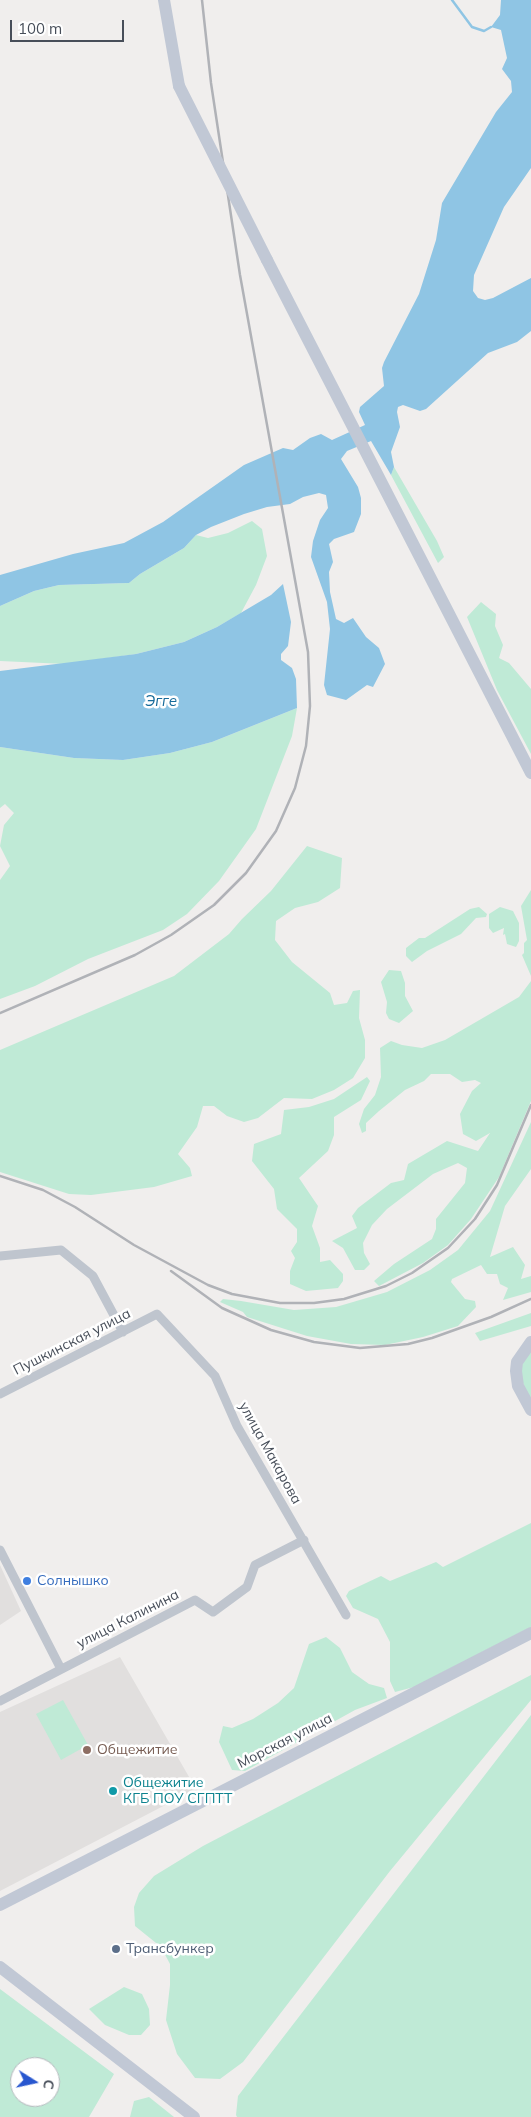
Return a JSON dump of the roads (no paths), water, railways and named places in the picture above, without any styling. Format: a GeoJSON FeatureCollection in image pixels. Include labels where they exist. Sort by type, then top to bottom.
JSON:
{"type":"FeatureCollection","features":[{"type":"Feature","properties":{"kind":"main road"},"geometry":{"type":"LineString","coordinates":[[164,0],[179,86],[531,773]]}},
{"type":"Feature","properties":{"kind":"main road"},"geometry":{"type":"LineString","coordinates":[[531,1342],[518,1362],[516,1371],[518,1386],[531,1410]]}},
{"type":"Feature","properties":{"kind":"main road","name":"Морская улица"},"geometry":{"type":"LineString","coordinates":[[0,1905],[531,1633]]}},
{"type":"Feature","properties":{"kind":"main road"},"geometry":{"type":"LineString","coordinates":[[0,1967],[194,2117]]}},
{"type":"Feature","properties":{"kind":"street"},"geometry":{"type":"LineString","coordinates":[[0,1256],[60,1250],[92,1276],[123,1332]]}},
{"type":"Feature","properties":{"kind":"street","name":"Пушкинская улица"},"geometry":{"type":"LineString","coordinates":[[0,1394],[158,1314]]}},
{"type":"Feature","properties":{"kind":"street","name":"улица Макарова"},"geometry":{"type":"LineString","coordinates":[[158,1314],[215,1376],[237,1426],[346,1615]]}},
{"type":"Feature","properties":{"kind":"street","name":"улица Калинина"},"geometry":{"type":"LineString","coordinates":[[0,1701],[195,1600],[213,1612],[247,1587],[255,1565],[304,1540]]}},
{"type":"Feature","properties":{"kind":"street"},"geometry":{"type":"LineString","coordinates":[[0,1550],[61,1669]]}},
{"type":"Feature","properties":{"kind":"water"},"geometry":{"type":"Polygon","coordinates":[[[501,0],[531,0],[531,168],[504,207],[474,275],[473,291],[478,298],[485,300],[493,298],[531,278],[531,331],[517,342],[488,353],[426,409],[420,411],[403,405],[398,407],[400,427],[391,452],[394,467],[391,475],[371,441],[347,451],[341,459],[358,487],[361,498],[361,514],[354,532],[334,539],[329,544],[333,562],[329,572],[330,592],[336,619],[344,623],[353,618],[366,637],[379,648],[385,664],[373,687],[367,685],[346,700],[327,695],[324,685],[330,629],[327,602],[311,557],[313,541],[320,520],[328,508],[326,495],[319,493],[303,497],[290,504],[267,507],[244,514],[211,527],[196,535],[184,548],[140,574],[129,583],[59,585],[34,591],[0,606],[0,575],[73,554],[124,543],[163,522],[244,465],[283,448],[293,450],[310,438],[321,434],[332,440],[365,425],[359,412],[360,407],[384,386],[382,368],[419,294],[436,240],[442,203],[496,112],[512,92],[511,81],[502,69],[507,58],[501,30],[491,27],[500,15],[501,0]]]}},
{"type":"Feature","properties":{"kind":"water","name":"Эгге"},"geometry":{"type":"Polygon","coordinates":[[[283,584],[291,622],[288,646],[281,654],[281,660],[292,668],[296,679],[297,708],[212,742],[170,753],[123,760],[74,758],[0,747],[0,671],[136,654],[184,642],[217,627],[271,595],[283,584]]]}},
{"type":"Feature","properties":{"kind":"waterway"},"geometry":{"type":"LineString","coordinates":[[452,0],[472,27],[484,31],[491,27]]}},
{"type":"Feature","properties":{"kind":"railway"},"geometry":{"type":"LineString","coordinates":[[0,1013],[135,955],[171,935],[214,905],[246,873],[276,831],[295,788],[306,746],[310,706],[308,652],[240,275],[211,83],[202,0]]}},
{"type":"Feature","properties":{"kind":"railway"},"geometry":{"type":"LineString","coordinates":[[0,1176],[43,1190],[75,1207],[134,1245],[208,1285],[232,1294],[280,1303],[314,1303],[344,1299],[386,1286],[412,1273],[448,1248],[475,1219],[497,1185],[531,1105]]}},
{"type":"Feature","properties":{"kind":"railway"},"geometry":{"type":"LineString","coordinates":[[171,1271],[222,1308],[271,1330],[314,1342],[360,1348],[408,1344],[432,1338],[491,1317],[531,1299]]}},
{"type":"Feature","properties":{"kind":"place","name":"Солнышко"},"geometry":{"type":"Point","coordinates":[27,1581]}},
{"type":"Feature","properties":{"kind":"place","name":"Общежитие"},"geometry":{"type":"Point","coordinates":[87,1750]}},
{"type":"Feature","properties":{"kind":"place","name":"Общежитие КГБ ПОУ СГПТТ"},"geometry":{"type":"Point","coordinates":[113,1791]}},
{"type":"Feature","properties":{"kind":"place","name":"Трансбункер"},"geometry":{"type":"Point","coordinates":[116,1949]}}]}
